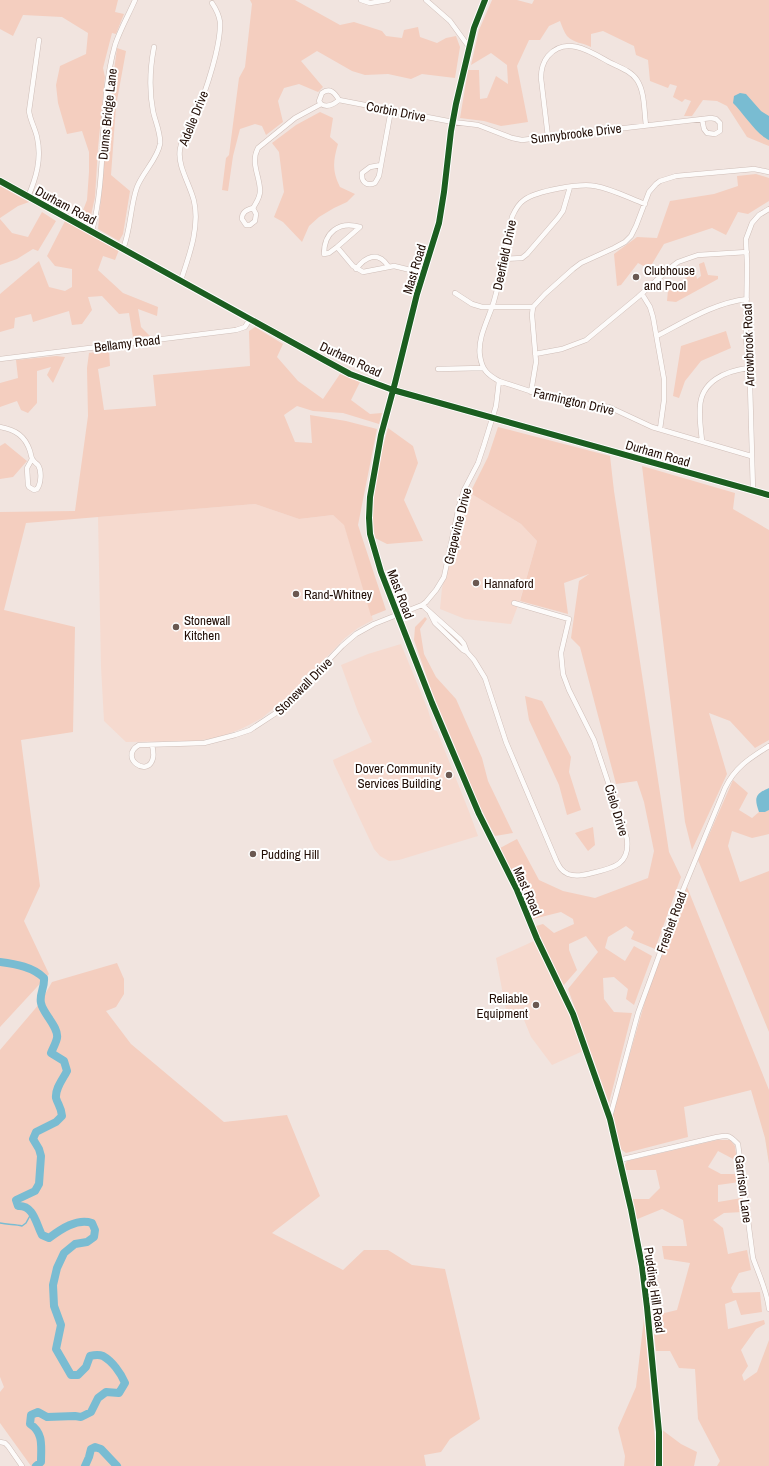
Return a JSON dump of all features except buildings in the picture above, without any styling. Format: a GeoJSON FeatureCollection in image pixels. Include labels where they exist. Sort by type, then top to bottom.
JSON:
{"type":"FeatureCollection","features":[{"type":"Feature","properties":{"kind":"main road","name":"Durham Road"},"geometry":{"type":"LineString","coordinates":[[0,181],[350,374],[393,390],[769,495]]}},
{"type":"Feature","properties":{"kind":"street","name":"Dunns Bridge Lane"},"geometry":{"type":"LineString","coordinates":[[92,231],[98,203],[106,103],[113,56],[117,39],[135,0]]}},
{"type":"Feature","properties":{"kind":"street"},"geometry":{"type":"LineString","coordinates":[[361,0],[370,3],[388,0]]}},
{"type":"Feature","properties":{"kind":"street"},"geometry":{"type":"LineString","coordinates":[[426,0],[446,17],[470,47]]}},
{"type":"Feature","properties":{"kind":"street","name":"Mast Road"},"geometry":{"type":"LineString","coordinates":[[485,0],[474,28],[453,122],[441,212],[435,238],[423,273],[378,449],[371,490],[369,518],[370,534],[378,563],[470,795],[517,890],[537,939],[573,1014],[610,1119]]}},
{"type":"Feature","properties":{"kind":"street","name":"Adelle Drive"},"geometry":{"type":"LineString","coordinates":[[180,280],[194,233],[196,218],[192,192],[181,164],[180,154],[182,141],[205,92],[214,56],[220,22],[212,3]]}},
{"type":"Feature","properties":{"kind":"street"},"geometry":{"type":"LineString","coordinates":[[28,197],[39,164],[37,136],[29,111],[39,40]]}},
{"type":"Feature","properties":{"kind":"street"},"geometry":{"type":"LineString","coordinates":[[548,137],[542,69],[550,54],[558,48],[566,46],[575,46],[584,49],[634,76],[639,84],[643,96],[646,125]]}},
{"type":"Feature","properties":{"kind":"street"},"geometry":{"type":"LineString","coordinates":[[123,249],[129,232],[133,202],[138,186],[141,178],[158,151],[160,142],[151,99],[151,74],[154,47]]}},
{"type":"Feature","properties":{"kind":"street","name":"Corbin Drive"},"geometry":{"type":"LineString","coordinates":[[339,100],[330,106],[323,106],[320,104],[320,97],[325,91],[332,91],[339,100],[453,122]]}},
{"type":"Feature","properties":{"kind":"street"},"geometry":{"type":"LineString","coordinates":[[253,208],[258,199],[260,190],[255,164],[258,148],[295,118],[320,104]]}},
{"type":"Feature","properties":{"kind":"street"},"geometry":{"type":"LineString","coordinates":[[381,165],[370,168],[362,173],[365,183],[368,185],[375,183],[379,176],[381,165],[391,110]]}},
{"type":"Feature","properties":{"kind":"street","name":"Sunnybrooke Drive"},"geometry":{"type":"LineString","coordinates":[[453,122],[478,125],[516,139],[548,137],[646,125],[702,119],[716,118],[720,122],[720,131],[713,135],[707,133],[704,129],[702,119]]}},
{"type":"Feature","properties":{"kind":"street"},"geometry":{"type":"LineString","coordinates":[[531,392],[536,366],[532,315],[533,307],[545,294],[581,263],[624,242],[631,236],[652,188],[656,184],[665,178],[676,176],[754,169],[769,172]]}},
{"type":"Feature","properties":{"kind":"street","name":"Deerfield Drive"},"geometry":{"type":"LineString","coordinates":[[483,368],[479,354],[480,343],[492,308],[504,259],[512,217],[516,207],[524,199],[532,196],[585,185],[596,186],[645,204]]}},
{"type":"Feature","properties":{"kind":"street"},"geometry":{"type":"LineString","coordinates":[[504,259],[522,258],[527,254],[558,218],[562,211],[570,187]]}},
{"type":"Feature","properties":{"kind":"street","name":"Arrowbrook Road"},"geometry":{"type":"LineString","coordinates":[[753,491],[746,338],[746,239],[755,219],[769,208]]}},
{"type":"Feature","properties":{"kind":"street"},"geometry":{"type":"LineString","coordinates":[[343,226],[360,227],[355,233],[336,248],[329,253],[324,254],[326,238],[333,230],[343,226]]}},
{"type":"Feature","properties":{"kind":"street"},"geometry":{"type":"LineString","coordinates":[[336,248],[349,263],[356,269],[363,272],[388,266],[423,273]]}},
{"type":"Feature","properties":{"kind":"street"},"geometry":{"type":"LineString","coordinates":[[535,354],[562,349],[586,340],[642,294],[670,268],[688,258],[707,254],[747,252]]}},
{"type":"Feature","properties":{"kind":"street"},"geometry":{"type":"LineString","coordinates":[[356,269],[364,260],[376,257],[383,259],[388,266]]}},
{"type":"Feature","properties":{"kind":"street"},"geometry":{"type":"LineString","coordinates":[[455,293],[472,304],[492,308],[533,307]]}},
{"type":"Feature","properties":{"kind":"street"},"geometry":{"type":"LineString","coordinates":[[642,294],[650,307],[657,336],[664,378],[664,400],[660,429]]}},
{"type":"Feature","properties":{"kind":"street"},"geometry":{"type":"LineString","coordinates":[[657,336],[712,308],[727,302],[746,299]]}},
{"type":"Feature","properties":{"kind":"street","name":"Bellamy Road"},"geometry":{"type":"LineString","coordinates":[[0,359],[236,330],[245,327],[250,319]]}},
{"type":"Feature","properties":{"kind":"street"},"geometry":{"type":"LineString","coordinates":[[438,369],[483,368],[492,377],[499,381],[493,418]]}},
{"type":"Feature","properties":{"kind":"street"},"geometry":{"type":"LineString","coordinates":[[702,441],[700,407],[702,397],[707,388],[722,374],[748,368]]}},
{"type":"Feature","properties":{"kind":"street","name":"Farmington Drive"},"geometry":{"type":"LineString","coordinates":[[499,381],[531,392],[569,402],[608,407],[637,421],[660,429],[752,456]]}},
{"type":"Feature","properties":{"kind":"street","name":"Grapevine Drive"},"geometry":{"type":"LineString","coordinates":[[398,614],[422,605],[436,590],[444,577],[460,501],[481,456],[493,418]]}},
{"type":"Feature","properties":{"kind":"street"},"geometry":{"type":"LineString","coordinates":[[0,427],[11,429],[23,437],[27,443],[32,459],[39,468],[39,487],[34,490],[28,485],[27,468],[32,459]]}},
{"type":"Feature","properties":{"kind":"street","name":"Cielo Drive"},"geometry":{"type":"LineString","coordinates":[[422,605],[430,613],[435,623],[463,650],[467,652],[485,678],[508,747],[561,869],[568,874],[577,876],[606,870],[618,865],[624,858],[627,850],[625,834],[594,740],[569,690],[563,674],[561,653],[569,619],[514,603]]}},
{"type":"Feature","properties":{"kind":"street","name":"Stonewall Drive"},"geometry":{"type":"LineString","coordinates":[[152,745],[153,756],[151,763],[144,766],[134,763],[132,753],[136,747],[142,745],[204,743],[250,730],[282,709],[342,646],[356,634],[374,624],[398,614]]}},
{"type":"Feature","properties":{"kind":"street","name":"Freshet Road"},"geometry":{"type":"LineString","coordinates":[[610,1119],[638,1013],[683,890],[725,788],[732,774],[748,760],[769,746]]}},
{"type":"Feature","properties":{"kind":"street","name":"Pudding Hill Road"},"geometry":{"type":"LineString","coordinates":[[610,1119],[639,1250],[646,1300],[659,1432],[659,1466]]}},
{"type":"Feature","properties":{"kind":"street","name":"Garrison Lane"},"geometry":{"type":"LineString","coordinates":[[619,1160],[726,1135],[731,1136],[738,1144],[753,1258],[765,1287],[769,1309]]}},
{"type":"Feature","properties":{"kind":"street"},"geometry":{"type":"LineString","coordinates":[[0,1442],[5,1443],[8,1446],[22,1466]]}},
{"type":"Feature","properties":{"kind":"shaded area"},"geometry":{"type":"Polygon","coordinates":[[[0,0],[118,0],[115,12],[124,14],[116,34],[112,33],[103,68],[105,77],[95,197],[89,224],[80,218],[87,200],[89,152],[82,131],[67,134],[58,103],[56,85],[60,66],[86,54],[88,33],[62,17],[23,15],[13,36],[0,29],[0,0]]]}},
{"type":"Feature","properties":{"kind":"shaded area"},"geometry":{"type":"Polygon","coordinates":[[[250,0],[295,0],[340,25],[354,22],[382,31],[386,36],[402,38],[404,30],[418,27],[420,37],[437,43],[446,38],[456,36],[460,47],[455,78],[422,74],[411,79],[388,74],[365,75],[352,71],[317,51],[301,61],[323,87],[318,92],[299,84],[284,88],[278,101],[283,122],[266,135],[262,126],[255,124],[240,129],[233,156],[228,191],[222,190],[226,158],[229,155],[239,78],[245,67],[252,4],[250,0]]]}},
{"type":"Feature","properties":{"kind":"shaded area"},"geometry":{"type":"Polygon","coordinates":[[[492,0],[517,0],[532,4],[534,0],[769,0],[769,146],[747,137],[727,106],[717,101],[703,100],[692,116],[684,116],[691,101],[685,99],[682,102],[673,97],[677,86],[670,84],[668,88],[650,81],[648,60],[636,55],[634,46],[603,31],[591,34],[591,47],[575,42],[567,36],[560,21],[549,26],[540,40],[529,40],[517,66],[528,122],[501,126],[484,121],[460,118],[468,70],[479,70],[480,99],[487,98],[496,76],[508,84],[507,65],[491,53],[471,65],[479,30],[492,0]]]}},
{"type":"Feature","properties":{"kind":"shaded area"},"geometry":{"type":"Polygon","coordinates":[[[117,48],[126,51],[116,106],[111,175],[130,191],[123,234],[119,241],[98,229],[109,110],[117,48]]]}},
{"type":"Feature","properties":{"kind":"shaded area"},"geometry":{"type":"Polygon","coordinates":[[[320,112],[333,118],[330,137],[338,144],[334,166],[337,181],[340,187],[355,194],[347,202],[319,217],[309,226],[302,242],[283,222],[274,217],[284,192],[279,152],[272,143],[296,125],[320,112]]]}},
{"type":"Feature","properties":{"kind":"shaded area"},"geometry":{"type":"Polygon","coordinates":[[[756,174],[769,178],[769,201],[748,214],[738,212],[726,235],[712,228],[664,244],[649,269],[638,263],[621,285],[617,286],[614,254],[637,237],[657,238],[670,201],[714,194],[738,186],[737,176],[756,174]]]}},
{"type":"Feature","properties":{"kind":"shaded area"},"geometry":{"type":"Polygon","coordinates":[[[0,186],[29,202],[18,206],[0,218],[0,186]]]}},
{"type":"Feature","properties":{"kind":"shaded area"},"geometry":{"type":"Polygon","coordinates":[[[42,212],[56,221],[38,251],[33,249],[17,259],[0,265],[0,219],[12,233],[28,237],[42,212]]]}},
{"type":"Feature","properties":{"kind":"shaded area"},"geometry":{"type":"Polygon","coordinates":[[[65,221],[119,250],[115,260],[103,256],[98,270],[123,293],[158,307],[157,316],[138,309],[141,327],[150,336],[133,337],[129,313],[119,314],[102,296],[88,297],[92,310],[82,324],[72,325],[69,311],[33,322],[31,314],[15,318],[14,328],[0,332],[0,294],[39,261],[49,287],[65,291],[72,287],[72,269],[55,266],[47,256],[65,221]]]}},
{"type":"Feature","properties":{"kind":"shaded area"},"geometry":{"type":"Polygon","coordinates":[[[704,262],[708,275],[718,276],[718,279],[676,302],[667,301],[668,290],[676,291],[685,279],[695,270],[697,279],[701,276],[699,264],[704,262]]]}},
{"type":"Feature","properties":{"kind":"shaded area"},"geometry":{"type":"Polygon","coordinates":[[[255,327],[283,344],[277,357],[298,381],[323,399],[340,374],[360,382],[351,400],[370,414],[382,413],[379,424],[343,413],[313,411],[297,406],[284,415],[295,442],[312,443],[310,415],[346,421],[377,429],[358,525],[386,610],[371,616],[344,525],[333,515],[299,519],[255,504],[26,523],[4,610],[75,627],[73,732],[21,740],[40,886],[24,921],[49,974],[0,1027],[0,512],[75,511],[88,416],[87,368],[89,353],[109,350],[110,366],[98,369],[104,410],[156,406],[153,375],[250,366],[249,331],[255,327]]]}},
{"type":"Feature","properties":{"kind":"shaded area"},"geometry":{"type":"Polygon","coordinates":[[[726,331],[731,348],[701,361],[685,381],[679,398],[673,396],[681,346],[726,331]]]}},
{"type":"Feature","properties":{"kind":"shaded area"},"geometry":{"type":"Polygon","coordinates":[[[56,356],[65,357],[53,383],[47,375],[51,367],[37,371],[37,403],[28,413],[21,410],[17,401],[0,407],[0,383],[18,378],[16,360],[56,356]]]}},
{"type":"Feature","properties":{"kind":"shaded area"},"geometry":{"type":"Polygon","coordinates":[[[498,427],[610,456],[614,491],[669,852],[681,877],[655,949],[631,939],[634,932],[626,926],[608,937],[605,948],[625,961],[634,946],[652,956],[634,1005],[626,999],[628,989],[614,977],[603,978],[604,999],[614,1012],[632,1013],[609,1103],[568,989],[598,952],[586,936],[569,944],[569,950],[577,970],[563,986],[539,936],[536,926],[543,924],[554,933],[574,924],[573,919],[561,912],[533,919],[500,848],[517,839],[539,880],[563,891],[595,898],[648,878],[654,851],[644,802],[637,781],[616,784],[580,647],[571,638],[579,581],[589,574],[564,583],[568,614],[520,601],[537,541],[521,524],[470,493],[488,457],[498,427]]]}},
{"type":"Feature","properties":{"kind":"shaded area"},"geometry":{"type":"Polygon","coordinates":[[[388,428],[413,446],[418,463],[404,500],[423,541],[387,544],[375,538],[372,519],[374,485],[388,428]]]}},
{"type":"Feature","properties":{"kind":"shaded area"},"geometry":{"type":"Polygon","coordinates":[[[5,443],[27,461],[13,477],[0,479],[0,446],[5,443]]]}},
{"type":"Feature","properties":{"kind":"shaded area"},"geometry":{"type":"Polygon","coordinates":[[[642,466],[735,493],[733,509],[769,530],[769,740],[755,748],[730,721],[709,713],[727,774],[692,850],[685,822],[642,466]]]}},
{"type":"Feature","properties":{"kind":"shaded area"},"geometry":{"type":"Polygon","coordinates":[[[470,493],[521,524],[537,541],[520,600],[511,624],[465,619],[440,609],[442,588],[466,501],[470,493]]]}},
{"type":"Feature","properties":{"kind":"shaded area"},"geometry":{"type":"Polygon","coordinates":[[[255,504],[299,519],[333,515],[344,524],[373,620],[358,628],[345,638],[279,706],[274,708],[262,718],[241,729],[217,738],[194,741],[126,742],[104,721],[101,667],[98,517],[255,504]]]}},
{"type":"Feature","properties":{"kind":"shaded area"},"geometry":{"type":"Polygon","coordinates":[[[425,617],[427,619],[420,629],[424,654],[436,677],[456,699],[482,758],[488,781],[513,833],[495,836],[478,803],[432,692],[414,640],[415,627],[425,617]]]}},
{"type":"Feature","properties":{"kind":"shaded area"},"geometry":{"type":"Polygon","coordinates":[[[401,644],[428,710],[434,730],[437,731],[478,836],[399,860],[389,861],[380,856],[374,849],[333,760],[372,742],[358,712],[341,665],[368,654],[401,644]]]}},
{"type":"Feature","properties":{"kind":"shaded area"},"geometry":{"type":"Polygon","coordinates":[[[525,696],[542,701],[571,757],[569,772],[581,810],[567,815],[559,785],[529,720],[525,696]]]}},
{"type":"Feature","properties":{"kind":"shaded area"},"geometry":{"type":"Polygon","coordinates":[[[733,780],[748,793],[739,810],[752,818],[759,812],[769,810],[769,834],[752,838],[732,831],[728,846],[740,882],[769,871],[769,1032],[698,860],[733,780]]]}},
{"type":"Feature","properties":{"kind":"shaded area"},"geometry":{"type":"Polygon","coordinates":[[[593,827],[595,845],[588,851],[575,833],[593,827]]]}},
{"type":"Feature","properties":{"kind":"shaded area"},"geometry":{"type":"Polygon","coordinates":[[[687,887],[769,1090],[769,1164],[765,1138],[751,1090],[684,1107],[688,1137],[626,1153],[619,1148],[612,1116],[650,984],[687,887]]]}},
{"type":"Feature","properties":{"kind":"shaded area","name":"Reliable Equipment"},"geometry":{"type":"Polygon","coordinates":[[[534,941],[572,1016],[583,1051],[552,1065],[531,1037],[520,1010],[508,1012],[506,1010],[496,958],[534,941]]]}},
{"type":"Feature","properties":{"kind":"shaded area"},"geometry":{"type":"Polygon","coordinates":[[[117,963],[124,979],[124,994],[116,1007],[106,1011],[131,1044],[224,1122],[287,1115],[320,1196],[272,1233],[343,1270],[364,1250],[388,1250],[412,1265],[445,1269],[480,1419],[450,1439],[441,1452],[424,1455],[426,1466],[31,1466],[0,1423],[0,1392],[4,1387],[0,1377],[0,1050],[40,1003],[52,982],[117,963]]]}},
{"type":"Feature","properties":{"kind":"shaded area"},"geometry":{"type":"Polygon","coordinates":[[[717,1140],[730,1140],[735,1146],[737,1161],[718,1151],[708,1167],[721,1174],[739,1174],[740,1182],[718,1185],[718,1202],[742,1198],[743,1212],[724,1213],[713,1220],[723,1228],[728,1254],[747,1250],[751,1270],[739,1273],[731,1288],[733,1293],[760,1292],[762,1312],[741,1315],[736,1300],[725,1304],[728,1329],[764,1320],[765,1324],[756,1329],[741,1350],[748,1366],[742,1375],[744,1381],[757,1372],[769,1340],[769,1466],[717,1466],[720,1461],[698,1419],[695,1369],[679,1368],[670,1351],[656,1351],[652,1316],[677,1310],[690,1263],[664,1259],[662,1246],[687,1246],[683,1220],[662,1209],[635,1220],[630,1199],[649,1199],[660,1188],[656,1170],[622,1170],[627,1161],[717,1140]]]}},
{"type":"Feature","properties":{"kind":"shaded area"},"geometry":{"type":"Polygon","coordinates":[[[644,1318],[656,1453],[654,1466],[624,1466],[625,1456],[618,1428],[636,1387],[644,1318]]]}},
{"type":"Feature","properties":{"kind":"shaded area"},"geometry":{"type":"Polygon","coordinates":[[[661,1429],[681,1444],[697,1452],[694,1466],[660,1466],[662,1453],[661,1429]]]}},
{"type":"Feature","properties":{"kind":"water"},"geometry":{"type":"Polygon","coordinates":[[[740,93],[746,94],[761,111],[769,116],[769,140],[755,129],[733,103],[734,96],[740,93]]]}},
{"type":"Feature","properties":{"kind":"water"},"geometry":{"type":"Polygon","coordinates":[[[769,788],[769,810],[759,812],[756,803],[757,797],[761,792],[769,788]]]}},
{"type":"Feature","properties":{"kind":"waterway"},"geometry":{"type":"LineString","coordinates":[[0,962],[18,965],[35,971],[44,978],[41,1003],[56,1029],[57,1034],[57,1040],[51,1053],[64,1061],[67,1071],[58,1087],[56,1094],[62,1116],[56,1122],[36,1132],[33,1139],[41,1156],[39,1184],[35,1191],[16,1200],[18,1206],[28,1209],[31,1212],[42,1235],[49,1238],[69,1225],[75,1223],[92,1223],[95,1230],[94,1237],[87,1242],[75,1244],[64,1253],[57,1268],[53,1285],[54,1306],[61,1325],[56,1349],[71,1375],[78,1375],[86,1367],[90,1356],[99,1355],[103,1356],[113,1364],[119,1371],[125,1383],[119,1393],[106,1392],[98,1398],[91,1412],[81,1417],[47,1417],[38,1412],[31,1415],[30,1424],[38,1432],[41,1441],[41,1462],[36,1466]]}},
{"type":"Feature","properties":{"kind":"waterway"},"geometry":{"type":"LineString","coordinates":[[0,1223],[22,1226],[26,1223],[32,1212]]}},
{"type":"Feature","properties":{"kind":"waterway"},"geometry":{"type":"LineString","coordinates":[[85,1466],[91,1449],[95,1447],[101,1449],[117,1466]]}},
{"type":"Feature","properties":{"kind":"cycle path"},"geometry":{"type":"LineString","coordinates":[[485,0],[474,28],[456,104],[439,223],[417,294],[381,435],[370,497],[370,534],[381,572],[432,703],[479,814],[517,890],[537,939],[573,1014],[610,1119],[631,1209],[642,1266],[659,1432],[659,1466]]}},
{"type":"Feature","properties":{"kind":"cycle path"},"geometry":{"type":"LineString","coordinates":[[0,181],[350,374],[393,390],[769,495]]}},
{"type":"Feature","properties":{"kind":"place","name":"Clubhouse and Pool"},"geometry":{"type":"Point","coordinates":[636,277]}},
{"type":"Feature","properties":{"kind":"place","name":"Hannaford"},"geometry":{"type":"Point","coordinates":[476,583]}},
{"type":"Feature","properties":{"kind":"place","name":"Rand-Whitney"},"geometry":{"type":"Point","coordinates":[296,594]}},
{"type":"Feature","properties":{"kind":"place","name":"Stonewall Kitchen"},"geometry":{"type":"Point","coordinates":[176,627]}},
{"type":"Feature","properties":{"kind":"place","name":"Dover Community Services Building"},"geometry":{"type":"Point","coordinates":[449,775]}},
{"type":"Feature","properties":{"kind":"place","name":"Pudding Hill"},"geometry":{"type":"Point","coordinates":[253,854]}},
{"type":"Feature","properties":{"kind":"place","name":"Reliable Equipment"},"geometry":{"type":"Point","coordinates":[536,1005]}}]}
